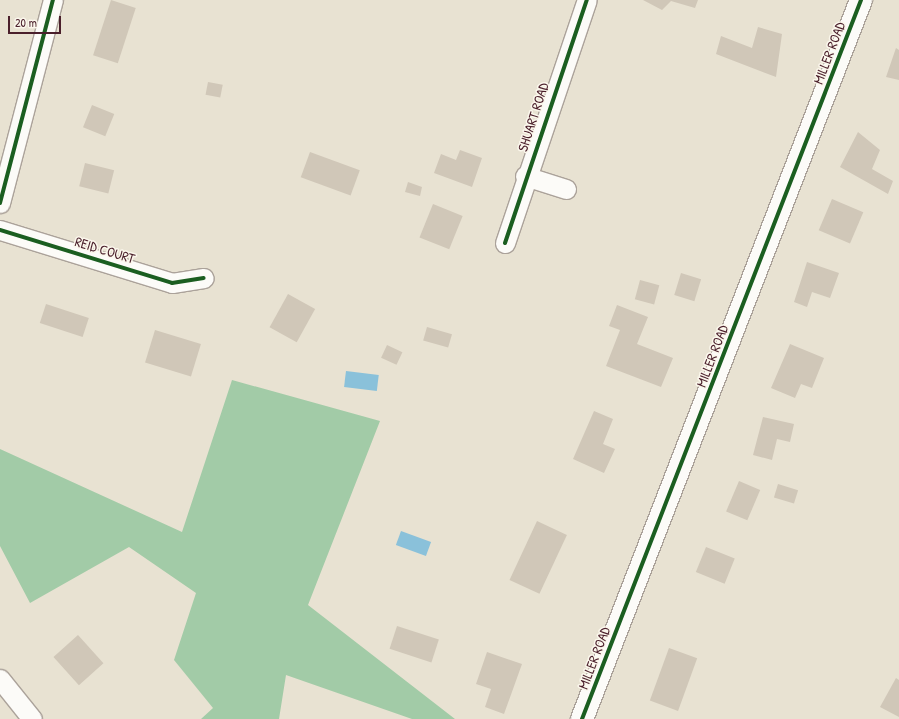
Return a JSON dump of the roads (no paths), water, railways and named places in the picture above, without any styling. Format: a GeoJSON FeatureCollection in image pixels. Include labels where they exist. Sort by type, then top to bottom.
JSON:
{"type":"FeatureCollection","features":[{"type":"Feature","properties":{"kind":"street"},"geometry":{"type":"LineString","coordinates":[[0,203],[53,0]]}},
{"type":"Feature","properties":{"kind":"street","name":"SHUART ROAD"},"geometry":{"type":"LineString","coordinates":[[505,243],[525,176],[587,0]]}},
{"type":"Feature","properties":{"kind":"street","name":"MILLER ROAD"},"geometry":{"type":"LineString","coordinates":[[582,719],[861,0]]}},
{"type":"Feature","properties":{"kind":"street"},"geometry":{"type":"LineString","coordinates":[[525,176],[566,189]]}},
{"type":"Feature","properties":{"kind":"street","name":"REID COURT"},"geometry":{"type":"LineString","coordinates":[[0,230],[172,283],[204,278]]}},
{"type":"Feature","properties":{"kind":"street"},"geometry":{"type":"LineString","coordinates":[[0,679],[32,719]]}},
{"type":"Feature","properties":{"kind":"water"},"geometry":{"type":"Polygon","coordinates":[[[346,371],[379,375],[377,391],[344,387],[346,371]]]}},
{"type":"Feature","properties":{"kind":"water"},"geometry":{"type":"Polygon","coordinates":[[[401,531],[431,542],[426,556],[396,545],[401,531]]]}}]}
